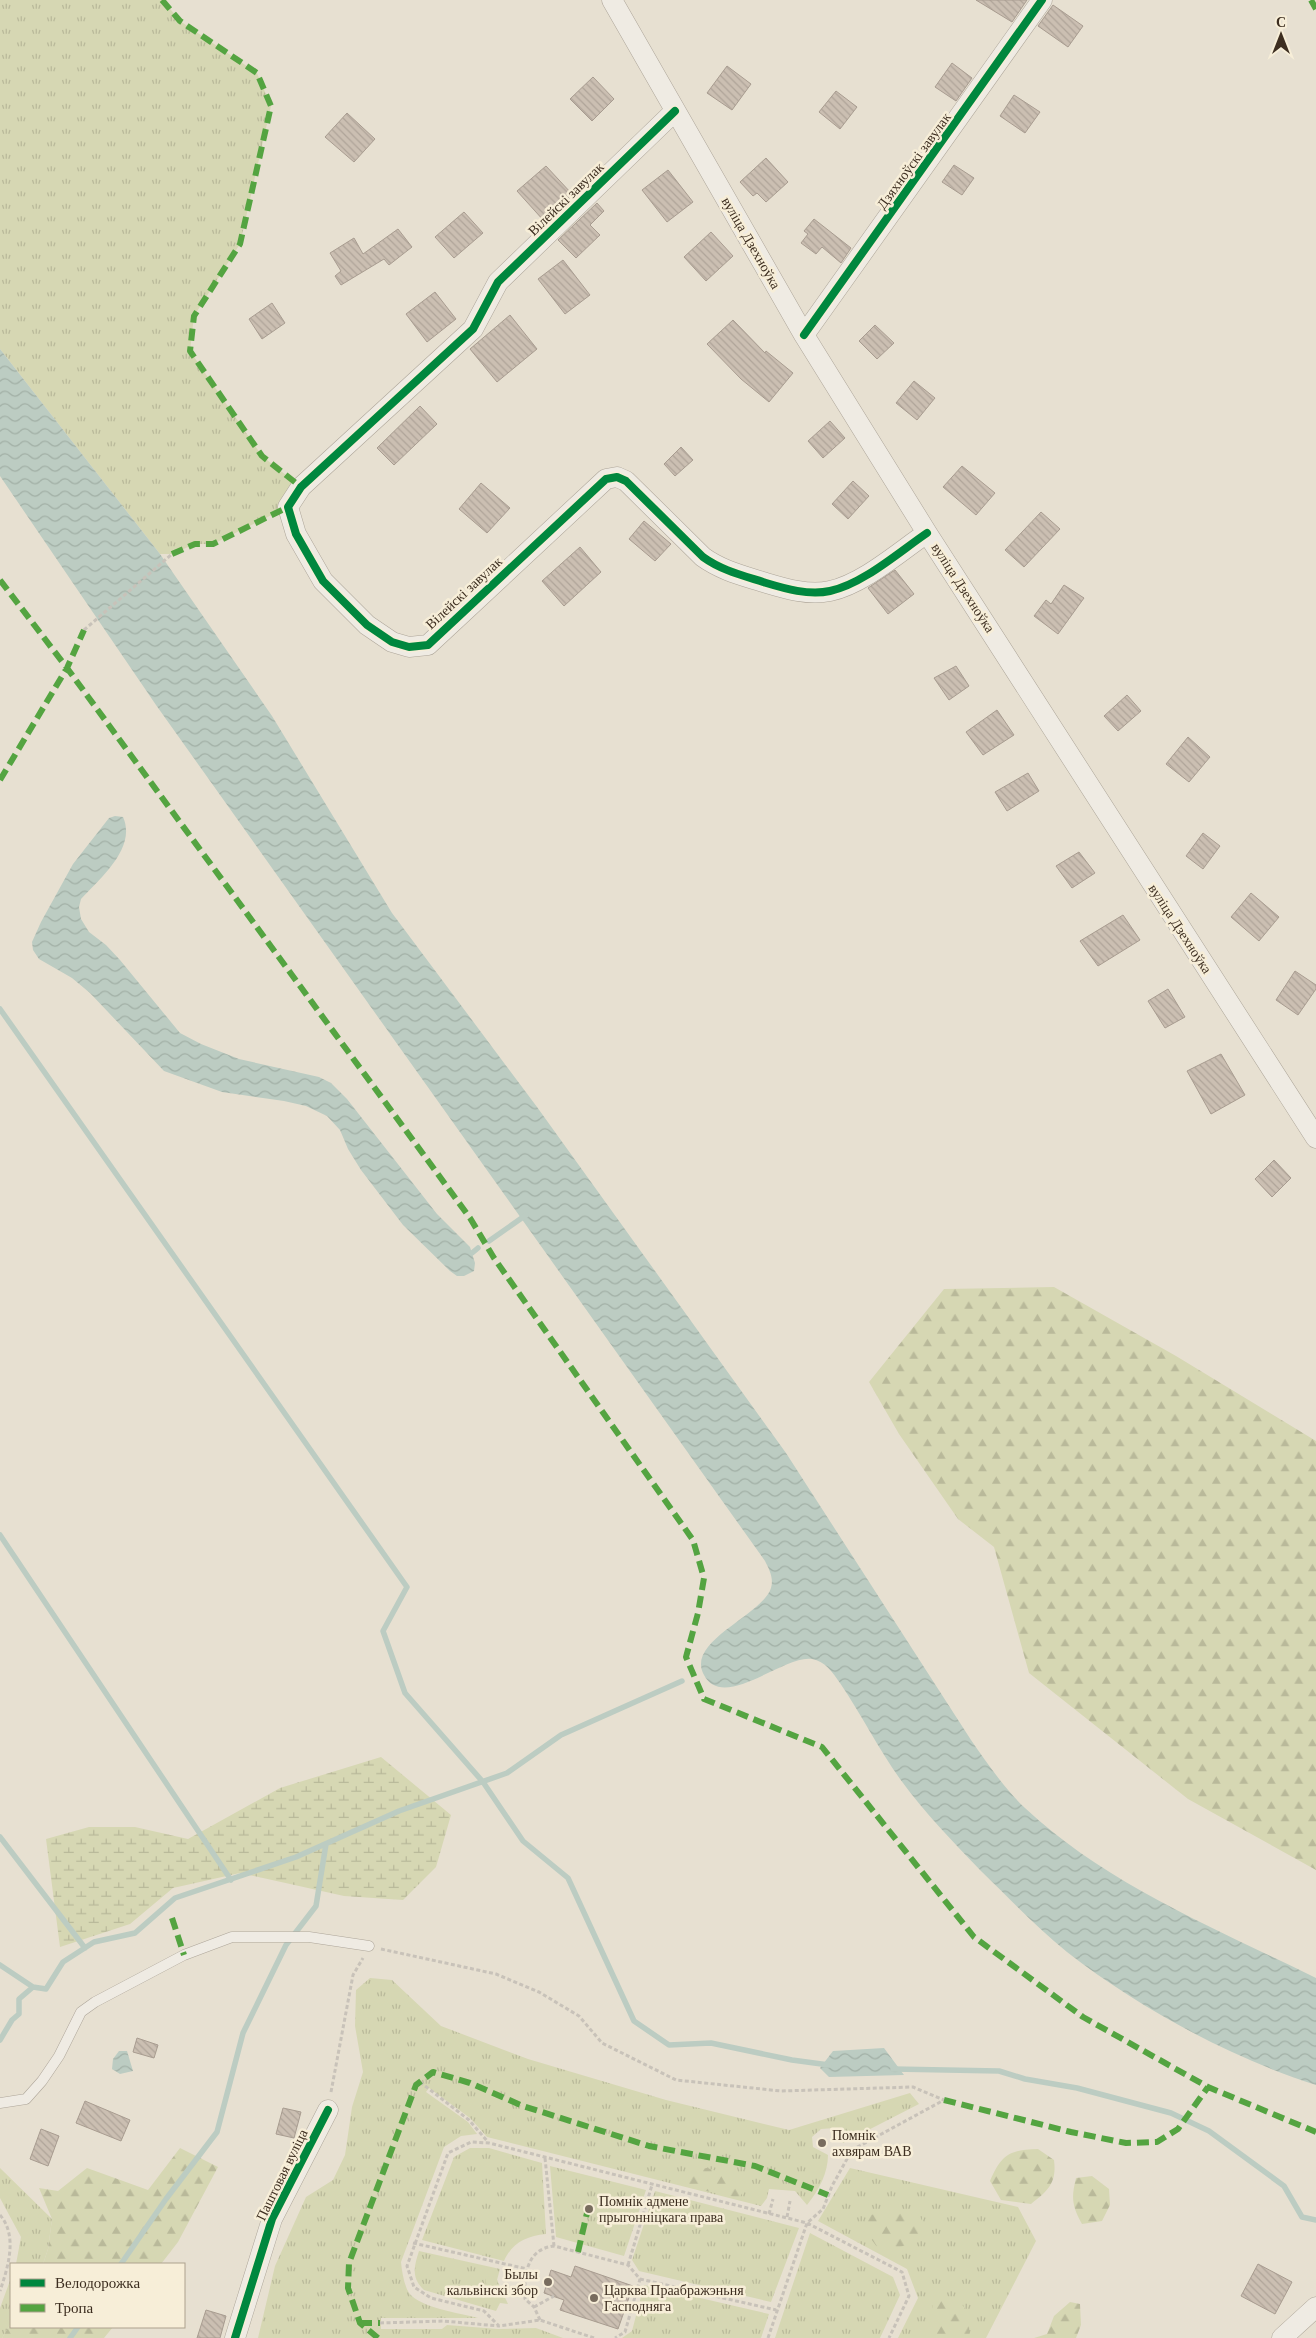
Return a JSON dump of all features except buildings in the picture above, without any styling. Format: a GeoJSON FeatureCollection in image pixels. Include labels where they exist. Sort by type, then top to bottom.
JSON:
{"type":"FeatureCollection","features":[{"type":"Feature","properties":{"kind":"street","name":"вуліца Дзехноўка"},"geometry":{"type":"LineString","coordinates":[[612,0],[804,335],[1316,1138]]}},
{"type":"Feature","properties":{"kind":"street","name":"Дзяхноўскі завулак"},"geometry":{"type":"LineString","coordinates":[[804,335],[1042,0]]}},
{"type":"Feature","properties":{"kind":"street","name":"Вілейскі завулак"},"geometry":{"type":"LineString","coordinates":[[675,111],[498,282],[473,329],[301,487],[288,507],[296,534],[306,553],[324,581],[368,625],[392,642],[408,647],[428,644],[606,479],[617,477],[626,481],[703,557],[718,567],[784,588],[811,592],[829,592],[847,586],[928,532]]}},
{"type":"Feature","properties":{"kind":"street","name":"Паштовая вуліца"},"geometry":{"type":"LineString","coordinates":[[235,2338],[272,2219],[328,2110]]}},
{"type":"Feature","properties":{"kind":"street"},"geometry":{"type":"LineString","coordinates":[[1282,2338],[1316,2307]]}},
{"type":"Feature","properties":{"kind":"lane"},"geometry":{"type":"LineString","coordinates":[[0,2103],[26,2098],[42,2082],[59,2056],[81,2012],[95,2002],[166,1963],[232,1937],[309,1937],[369,1946]]}},
{"type":"Feature","properties":{"kind":"path"},"geometry":{"type":"LineString","coordinates":[[84,630],[172,554]]}},
{"type":"Feature","properties":{"kind":"path"},"geometry":{"type":"LineString","coordinates":[[328,2110],[353,1975],[369,1946],[496,1974],[539,1992],[579,2016],[602,2043],[676,2080],[781,2091],[913,2086],[944,2100],[852,2150],[832,2186],[823,2209],[807,2222],[768,2338]]}},
{"type":"Feature","properties":{"kind":"path"},"geometry":{"type":"LineString","coordinates":[[420,2082],[469,2120],[489,2143]]}},
{"type":"Feature","properties":{"kind":"path"},"geometry":{"type":"LineString","coordinates":[[499,2326],[484,2311],[431,2298],[414,2287],[406,2266],[448,2153],[471,2142],[489,2143],[807,2222],[902,2272],[909,2296],[889,2338]]}},
{"type":"Feature","properties":{"kind":"path"},"geometry":{"type":"LineString","coordinates":[[545,2158],[554,2246]]}},
{"type":"Feature","properties":{"kind":"path"},"geometry":{"type":"LineString","coordinates":[[628,2265],[652,2185]]}},
{"type":"Feature","properties":{"kind":"path"},"geometry":{"type":"LineString","coordinates":[[769,2214],[773,2199]]}},
{"type":"Feature","properties":{"kind":"path"},"geometry":{"type":"LineString","coordinates":[[787,2217],[790,2201]]}},
{"type":"Feature","properties":{"kind":"path"},"geometry":{"type":"LineString","coordinates":[[0,2215],[7,2223],[10,2242],[0,2291]]}},
{"type":"Feature","properties":{"kind":"path"},"geometry":{"type":"LineString","coordinates":[[413,2243],[527,2269]]}},
{"type":"Feature","properties":{"kind":"path"},"geometry":{"type":"LineString","coordinates":[[540,2320],[534,2307],[525,2298],[524,2278],[531,2258],[544,2247],[554,2246],[628,2265],[640,2279],[776,2310]]}},
{"type":"Feature","properties":{"kind":"path"},"geometry":{"type":"LineString","coordinates":[[614,2338],[625,2332],[640,2279]]}},
{"type":"Feature","properties":{"kind":"path"},"geometry":{"type":"LineString","coordinates":[[534,2307],[554,2296]]}},
{"type":"Feature","properties":{"kind":"path"},"geometry":{"type":"LineString","coordinates":[[380,2322],[443,2321],[499,2326],[540,2320],[594,2338]]}},
{"type":"Feature","properties":{"kind":"green space"},"geometry":{"type":"Polygon","coordinates":[[[0,0],[163,0],[180,21],[257,73],[271,106],[240,244],[194,316],[190,351],[262,456],[301,487],[288,507],[213,544],[195,544],[172,554],[160,554],[0,349],[0,0]]]}},
{"type":"Feature","properties":{"kind":"green space"},"geometry":{"type":"Polygon","coordinates":[[[1054,1287],[1176,1356],[1316,1441],[1316,1870],[1188,1799],[1029,1673],[994,1547],[958,1519],[899,1434],[869,1382],[944,1289],[1054,1287]]]}},
{"type":"Feature","properties":{"kind":"green space"},"geometry":{"type":"Polygon","coordinates":[[[381,1757],[451,1815],[436,1867],[403,1900],[344,1896],[240,1873],[173,1888],[130,1924],[60,1947],[46,1839],[89,1827],[135,1827],[188,1839],[280,1788],[381,1757]]]}},
{"type":"Feature","properties":{"kind":"green space"},"geometry":{"type":"Polygon","coordinates":[[[370,1978],[392,1980],[441,2026],[528,2059],[666,2100],[789,2130],[910,2093],[919,2104],[843,2143],[841,2132],[835,2128],[821,2129],[812,2137],[813,2147],[828,2155],[828,2162],[825,2175],[807,2205],[795,2191],[769,2189],[767,2198],[761,2206],[487,2137],[470,2118],[429,2088],[426,2092],[468,2122],[477,2134],[461,2136],[444,2147],[401,2262],[403,2278],[409,2293],[422,2303],[478,2318],[381,2318],[381,2329],[442,2329],[447,2325],[498,2329],[536,2328],[563,2338],[258,2338],[275,2266],[306,2197],[333,2180],[345,2155],[352,2107],[363,2072],[355,2026],[356,1990],[370,1978]]]}},
{"type":"Feature","properties":{"kind":"green space"},"geometry":{"type":"Polygon","coordinates":[[[180,2148],[218,2167],[178,2242],[162,2263],[43,2263],[48,2249],[52,2219],[39,2188],[58,2191],[87,2168],[148,2190],[180,2148]]]}},
{"type":"Feature","properties":{"kind":"green space"},"geometry":{"type":"Polygon","coordinates":[[[470,2148],[489,2148],[542,2163],[546,2234],[520,2242],[511,2249],[504,2261],[422,2240],[454,2157],[470,2148]]]}},
{"type":"Feature","properties":{"kind":"green space"},"geometry":{"type":"Polygon","coordinates":[[[1038,2149],[1054,2160],[1054,2175],[1050,2186],[1031,2204],[1001,2200],[990,2181],[998,2165],[1013,2152],[1038,2149]]]}},
{"type":"Feature","properties":{"kind":"green space"},"geometry":{"type":"Polygon","coordinates":[[[550,2166],[646,2190],[624,2256],[556,2237],[550,2166]]]}},
{"type":"Feature","properties":{"kind":"green space"},"geometry":{"type":"Polygon","coordinates":[[[0,2168],[52,2219],[48,2249],[43,2263],[16,2263],[21,2237],[0,2198],[0,2168]]]}},
{"type":"Feature","properties":{"kind":"green space"},"geometry":{"type":"Polygon","coordinates":[[[707,2168],[739,2178],[745,2189],[739,2198],[692,2188],[684,2182],[685,2171],[707,2168]]]}},
{"type":"Feature","properties":{"kind":"green space"},"geometry":{"type":"Polygon","coordinates":[[[850,2168],[1018,2207],[1036,2241],[986,2338],[898,2338],[918,2298],[907,2269],[818,2221],[850,2168]]]}},
{"type":"Feature","properties":{"kind":"green space"},"geometry":{"type":"Polygon","coordinates":[[[1092,2176],[1109,2189],[1110,2205],[1102,2221],[1082,2224],[1073,2202],[1074,2185],[1076,2178],[1092,2176]]]}},
{"type":"Feature","properties":{"kind":"green space"},"geometry":{"type":"Polygon","coordinates":[[[655,2191],[799,2228],[771,2302],[639,2271],[632,2260],[655,2191]]]}},
{"type":"Feature","properties":{"kind":"green space"},"geometry":{"type":"Polygon","coordinates":[[[897,2208],[918,2212],[924,2225],[910,2243],[894,2248],[877,2247],[866,2232],[867,2216],[897,2208]]]}},
{"type":"Feature","properties":{"kind":"green space"},"geometry":{"type":"Polygon","coordinates":[[[810,2233],[893,2277],[900,2295],[880,2338],[775,2338],[810,2233]]]}},
{"type":"Feature","properties":{"kind":"green space"},"geometry":{"type":"Polygon","coordinates":[[[419,2251],[500,2269],[497,2280],[508,2304],[500,2303],[496,2311],[424,2290],[415,2276],[419,2251]]]}},
{"type":"Feature","properties":{"kind":"green space"},"geometry":{"type":"Polygon","coordinates":[[[491,2274],[496,2276],[503,2299],[494,2306],[490,2304],[485,2277],[491,2274]]]}},
{"type":"Feature","properties":{"kind":"green space"},"geometry":{"type":"Polygon","coordinates":[[[10,2281],[10,2325],[2,2338],[0,2338],[0,2308],[10,2281]]]}},
{"type":"Feature","properties":{"kind":"green space"},"geometry":{"type":"Polygon","coordinates":[[[644,2285],[769,2314],[761,2338],[622,2338],[632,2331],[644,2285]]]}},
{"type":"Feature","properties":{"kind":"green space"},"geometry":{"type":"Polygon","coordinates":[[[942,2294],[957,2301],[966,2309],[969,2321],[969,2338],[921,2338],[934,2322],[932,2303],[942,2294]]]}},
{"type":"Feature","properties":{"kind":"green space"},"geometry":{"type":"Polygon","coordinates":[[[1070,2302],[1080,2304],[1081,2325],[1076,2338],[1034,2338],[1047,2334],[1054,2316],[1070,2302]]]}},
{"type":"Feature","properties":{"kind":"green space"},"geometry":{"type":"Polygon","coordinates":[[[10,2325],[10,2328],[112,2328],[104,2338],[2,2338],[10,2325]]]}},
{"type":"Feature","properties":{"kind":"water"},"geometry":{"type":"Polygon","coordinates":[[[0,349],[160,554],[272,716],[392,913],[537,1107],[786,1453],[971,1740],[996,1775],[1025,1808],[1057,1835],[1127,1883],[1164,1904],[1316,1978],[1316,2085],[1283,2074],[1186,2029],[1095,1973],[1056,1943],[981,1871],[919,1803],[892,1767],[840,1683],[821,1662],[812,1659],[800,1660],[739,1685],[725,1687],[713,1685],[704,1675],[701,1663],[705,1651],[714,1640],[754,1609],[765,1598],[771,1588],[771,1577],[765,1561],[156,705],[0,476],[0,349]]]}},
{"type":"Feature","properties":{"kind":"water"},"geometry":{"type":"Polygon","coordinates":[[[115,816],[123,817],[126,829],[121,851],[106,872],[81,899],[79,907],[81,919],[89,932],[106,945],[120,960],[180,1033],[201,1044],[239,1059],[319,1077],[331,1083],[347,1099],[437,1214],[470,1247],[475,1263],[474,1271],[464,1276],[457,1276],[403,1225],[361,1170],[348,1149],[340,1130],[327,1116],[306,1106],[222,1092],[164,1071],[90,993],[72,978],[39,959],[33,950],[32,942],[41,922],[73,864],[109,818],[115,816]]]}},
{"type":"Feature","properties":{"kind":"water"},"geometry":{"type":"Polygon","coordinates":[[[884,2048],[904,2075],[829,2077],[820,2068],[833,2051],[884,2048]]]}},
{"type":"Feature","properties":{"kind":"water"},"geometry":{"type":"Polygon","coordinates":[[[119,2051],[127,2051],[133,2071],[120,2074],[112,2069],[113,2059],[119,2051]]]}},
{"type":"Feature","properties":{"kind":"waterway"},"geometry":{"type":"LineString","coordinates":[[0,1009],[407,1587],[383,1631],[405,1693],[483,1782],[523,1841],[568,1878],[634,2021],[669,2045],[711,2043],[792,2060],[829,2065]]}},
{"type":"Feature","properties":{"kind":"waterway"},"geometry":{"type":"LineString","coordinates":[[489,1241],[526,1215]]}},
{"type":"Feature","properties":{"kind":"waterway"},"geometry":{"type":"LineString","coordinates":[[472,1253],[478,1248]]}},
{"type":"Feature","properties":{"kind":"waterway"},"geometry":{"type":"LineString","coordinates":[[0,1535],[231,1880]]}},
{"type":"Feature","properties":{"kind":"waterway"},"geometry":{"type":"LineString","coordinates":[[0,2040],[12,2020],[19,2014],[19,1999],[33,1987],[46,1989],[63,1962],[94,1942],[135,1933],[175,1898],[296,1857],[399,1811],[507,1773],[561,1735],[682,1681]]}},
{"type":"Feature","properties":{"kind":"waterway"},"geometry":{"type":"LineString","coordinates":[[0,1837],[85,1948]]}},
{"type":"Feature","properties":{"kind":"waterway"},"geometry":{"type":"LineString","coordinates":[[122,2263],[166,2199],[217,2132],[243,2033],[286,1945],[316,1906],[326,1844]]}},
{"type":"Feature","properties":{"kind":"waterway"},"geometry":{"type":"LineString","coordinates":[[0,1965],[33,1987]]}},
{"type":"Feature","properties":{"kind":"waterway"},"geometry":{"type":"LineString","coordinates":[[893,2069],[999,2071],[1025,2079],[1077,2088],[1171,2113],[1209,2131],[1284,2186],[1302,2217],[1316,2220]]}},
{"type":"Feature","properties":{"kind":"waterway"},"geometry":{"type":"LineString","coordinates":[[70,2338],[77,2328]]}},
{"type":"Feature","properties":{"kind":"marked path"},"geometry":{"type":"LineString","coordinates":[[162,0],[180,21],[257,73],[271,106],[240,244],[194,316],[190,351],[262,456],[301,487]]}},
{"type":"Feature","properties":{"kind":"marked path"},"geometry":{"type":"LineString","coordinates":[[1311,0],[1316,9]]}},
{"type":"Feature","properties":{"kind":"marked path"},"geometry":{"type":"LineString","coordinates":[[172,554],[195,544],[213,544],[288,507]]}},
{"type":"Feature","properties":{"kind":"marked path"},"geometry":{"type":"LineString","coordinates":[[0,580],[67,668],[470,1218],[494,1258],[693,1540],[704,1578],[698,1613],[686,1657],[704,1699],[822,1747],[974,1937],[1083,2017],[1208,2087],[1316,2132]]}},
{"type":"Feature","properties":{"kind":"marked path"},"geometry":{"type":"LineString","coordinates":[[0,780],[67,668],[84,630]]}},
{"type":"Feature","properties":{"kind":"marked path"},"geometry":{"type":"LineString","coordinates":[[172,1918],[184,1955]]}},
{"type":"Feature","properties":{"kind":"marked path"},"geometry":{"type":"LineString","coordinates":[[378,2338],[360,2323],[348,2288],[349,2263],[416,2085],[433,2072],[470,2083],[523,2106],[649,2146],[755,2166],[828,2195]]}},
{"type":"Feature","properties":{"kind":"marked path"},"geometry":{"type":"LineString","coordinates":[[944,2100],[1071,2132],[1126,2143],[1157,2142],[1178,2129],[1208,2087]]}},
{"type":"Feature","properties":{"kind":"marked path"},"geometry":{"type":"LineString","coordinates":[[578,2252],[587,2213]]}},
{"type":"Feature","properties":{"kind":"marked path"},"geometry":{"type":"LineString","coordinates":[[360,2323],[380,2323]]}},
{"type":"Feature","properties":{"kind":"cycle path"},"geometry":{"type":"LineString","coordinates":[[804,335],[1042,0]]}},
{"type":"Feature","properties":{"kind":"cycle path"},"geometry":{"type":"LineString","coordinates":[[675,111],[498,282],[473,329],[301,487],[288,507],[296,534],[323,581],[367,625],[392,642],[409,647],[428,645],[606,479],[617,477],[626,481],[710,562],[724,569],[796,591],[813,593],[830,591],[855,582],[893,558],[927,533]]}},
{"type":"Feature","properties":{"kind":"cycle path"},"geometry":{"type":"LineString","coordinates":[[235,2338],[272,2219],[328,2110]]}},
{"type":"Feature","properties":{"kind":"place","name":"Помнік ахвярам ВАВ"},"geometry":{"type":"Point","coordinates":[822,2143]}},
{"type":"Feature","properties":{"kind":"place","name":"Помнік адмене прыгонніцкага права"},"geometry":{"type":"Point","coordinates":[589,2209]}},
{"type":"Feature","properties":{"kind":"place","name":"Былы кальвінскі збор"},"geometry":{"type":"Point","coordinates":[548,2282]}},
{"type":"Feature","properties":{"kind":"place","name":"Царква Праабражэньня Гасподняга"},"geometry":{"type":"Point","coordinates":[594,2298]}}]}
